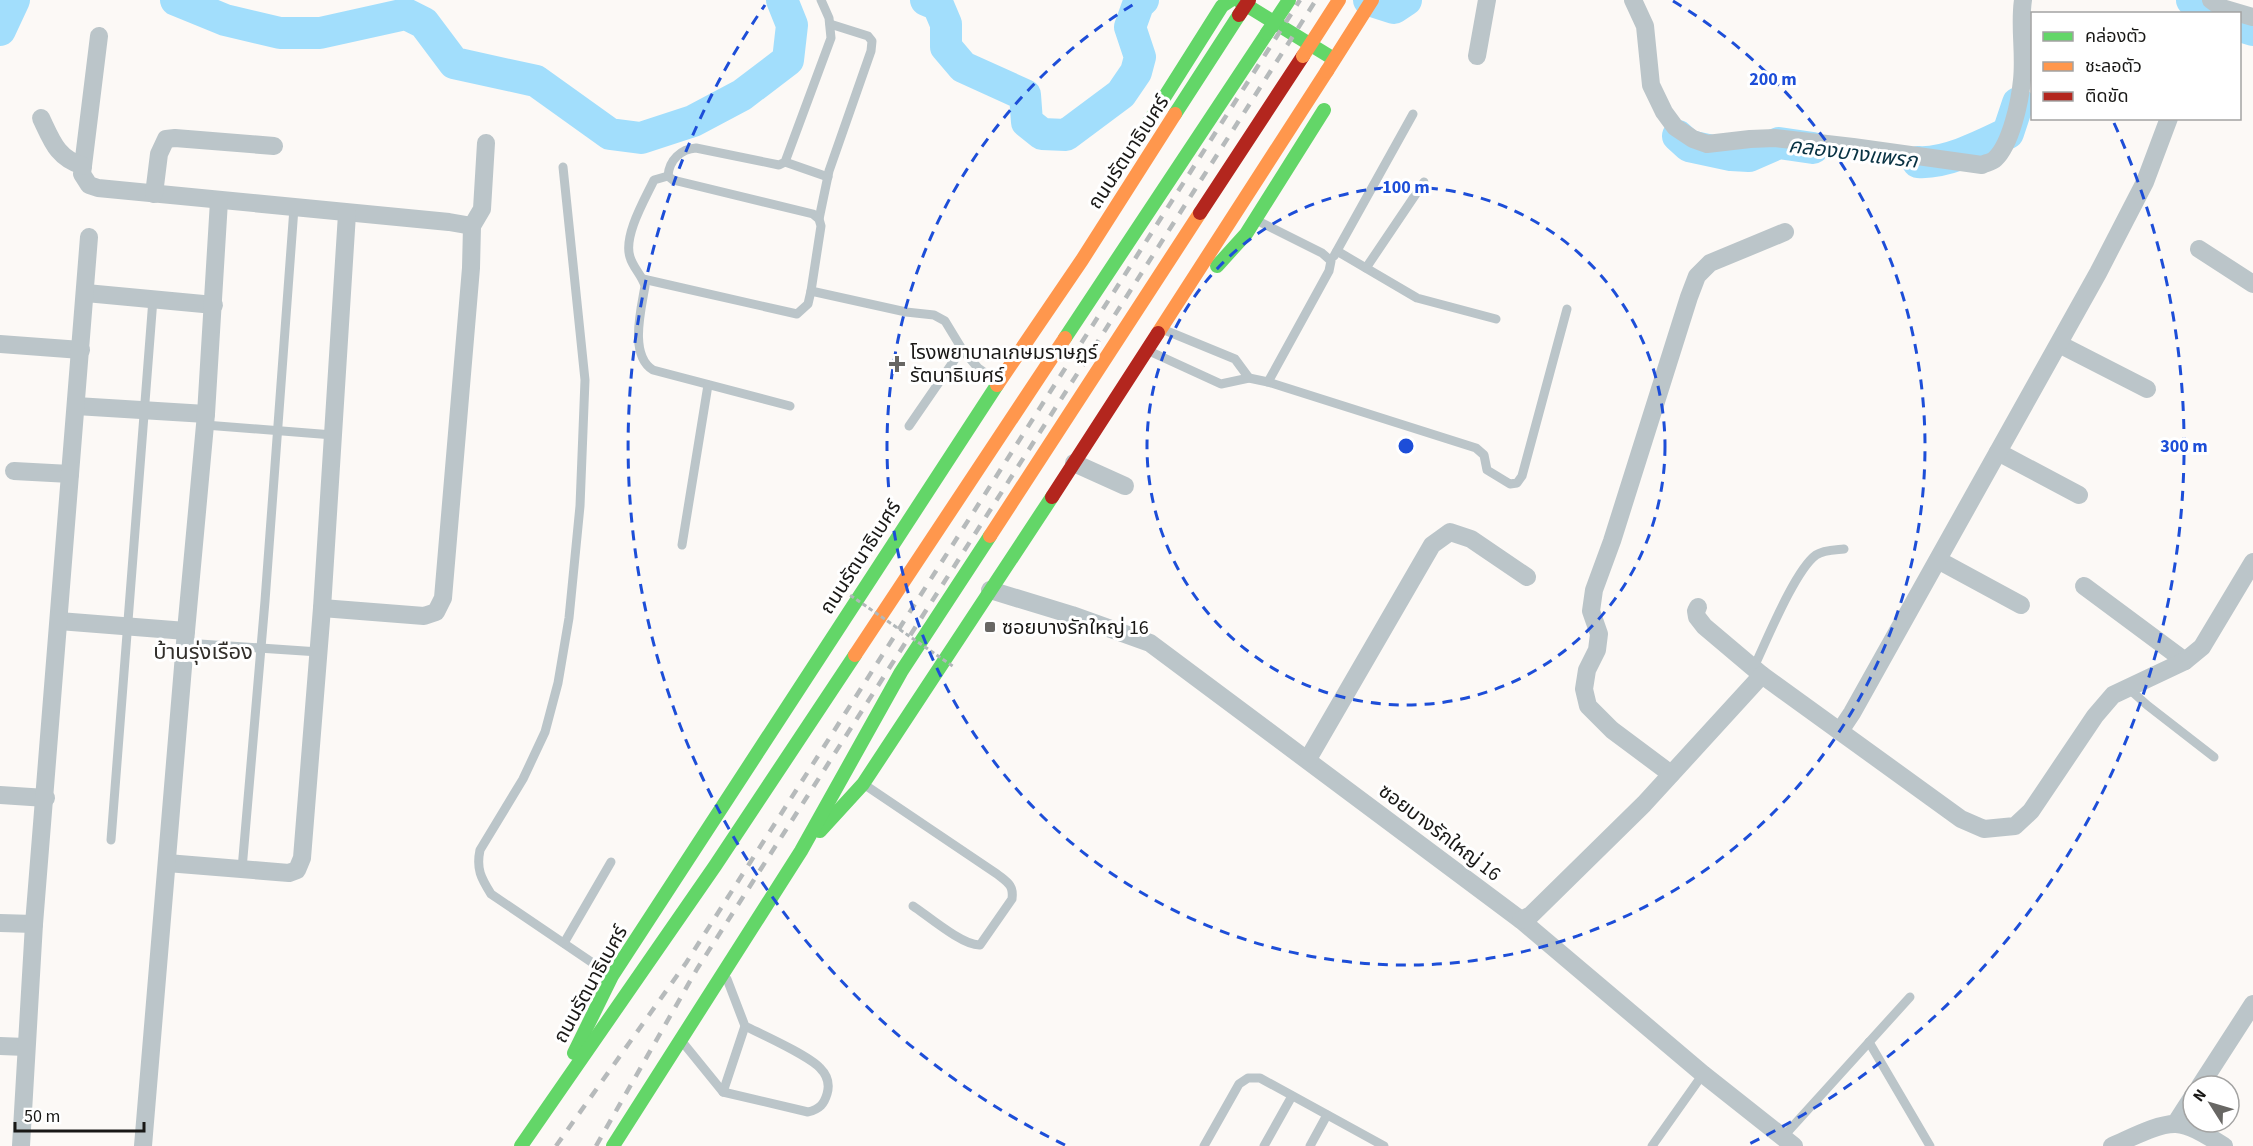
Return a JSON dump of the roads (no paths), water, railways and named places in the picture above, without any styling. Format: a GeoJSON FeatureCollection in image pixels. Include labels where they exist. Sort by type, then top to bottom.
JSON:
{"type":"FeatureCollection","features":[{"type":"Feature","properties":{"kind":"main road"},"geometry":{"type":"LineString","coordinates":[[1130,151],[1222,6],[1231,0]]}},
{"type":"Feature","properties":{"kind":"main road"},"geometry":{"type":"LineString","coordinates":[[1238,0],[1344,65],[1344,72]]}},
{"type":"Feature","properties":{"kind":"main road","name":"ถนนรัตนาธิเบศร์"},"geometry":{"type":"LineString","coordinates":[[521,1146],[551,1100],[612,975],[998,383],[1082,260],[1249,0]]}},
{"type":"Feature","properties":{"kind":"main road"},"geometry":{"type":"LineString","coordinates":[[551,1100],[715,866],[1289,0]]}},
{"type":"Feature","properties":{"kind":"main road"},"geometry":{"type":"LineString","coordinates":[[613,1146],[801,851],[900,672],[1339,0]]}},
{"type":"Feature","properties":{"kind":"main road"},"geometry":{"type":"LineString","coordinates":[[801,851],[863,784],[1148,350],[1372,0]]}},
{"type":"Feature","properties":{"kind":"main road"},"geometry":{"type":"LineString","coordinates":[[1170,316],[1246,234],[1331,99]]}},
{"type":"Feature","properties":{"kind":"main road"},"geometry":{"type":"LineString","coordinates":[[1082,260],[1116,180]]}},
{"type":"Feature","properties":{"kind":"street"},"geometry":{"type":"LineString","coordinates":[[1476,56],[1487,0]]}},
{"type":"Feature","properties":{"kind":"street"},"geometry":{"type":"LineString","coordinates":[[1633,0],[1645,26],[1651,85],[1664,112],[1675,127],[1693,139],[1707,144],[1775,138],[1982,165],[1994,160],[2005,147],[2012,127],[2022,80],[2021,11],[2023,0]]}},
{"type":"Feature","properties":{"kind":"street"},"geometry":{"type":"LineString","coordinates":[[2211,0],[2222,8],[2236,12]]}},
{"type":"Feature","properties":{"kind":"street"},"geometry":{"type":"LineString","coordinates":[[99,36],[82,174],[89,185],[98,188],[219,201],[472,226]]}},
{"type":"Feature","properties":{"kind":"street"},"geometry":{"type":"LineString","coordinates":[[41,118],[56,149],[70,162],[83,166]]}},
{"type":"Feature","properties":{"kind":"street"},"geometry":{"type":"LineString","coordinates":[[1840,730],[1852,713],[2098,273],[2145,182],[2168,120]]}},
{"type":"Feature","properties":{"kind":"street"},"geometry":{"type":"LineString","coordinates":[[154,194],[159,154],[166,139],[274,146]]}},
{"type":"Feature","properties":{"kind":"street"},"geometry":{"type":"LineString","coordinates":[[322,608],[424,616],[436,612],[443,598],[470,280],[472,226],[482,209],[486,143]]}},
{"type":"Feature","properties":{"kind":"street"},"geometry":{"type":"LineString","coordinates":[[143,1146],[185,637],[206,419],[219,201]]}},
{"type":"Feature","properties":{"kind":"street"},"geometry":{"type":"LineString","coordinates":[[167,863],[289,873],[297,870],[302,858],[319,652],[347,214]]}},
{"type":"Feature","properties":{"kind":"street"},"geometry":{"type":"LineString","coordinates":[[1671,774],[1612,730],[1588,706],[1584,689],[1587,670],[1597,650],[1599,634],[1591,611],[1594,590],[1612,541],[1697,276],[1710,263],[1785,232]]}},
{"type":"Feature","properties":{"kind":"street"},"geometry":{"type":"LineString","coordinates":[[21,1146],[34,924],[46,798],[89,237]]}},
{"type":"Feature","properties":{"kind":"street"},"geometry":{"type":"LineString","coordinates":[[2199,249],[2253,284]]}},
{"type":"Feature","properties":{"kind":"street"},"geometry":{"type":"LineString","coordinates":[[86,293],[214,305]]}},
{"type":"Feature","properties":{"kind":"street"},"geometry":{"type":"LineString","coordinates":[[0,344],[81,350]]}},
{"type":"Feature","properties":{"kind":"street"},"geometry":{"type":"LineString","coordinates":[[2059,344],[2147,389]]}},
{"type":"Feature","properties":{"kind":"street"},"geometry":{"type":"LineString","coordinates":[[76,405],[144,410],[206,419]]}},
{"type":"Feature","properties":{"kind":"street"},"geometry":{"type":"LineString","coordinates":[[1998,452],[2079,495]]}},
{"type":"Feature","properties":{"kind":"street"},"geometry":{"type":"LineString","coordinates":[[1074,463],[1125,486]]}},
{"type":"Feature","properties":{"kind":"street"},"geometry":{"type":"LineString","coordinates":[[14,471],[70,474]]}},
{"type":"Feature","properties":{"kind":"street"},"geometry":{"type":"LineString","coordinates":[[1308,759],[1432,545],[1450,532],[1471,539],[1527,577]]}},
{"type":"Feature","properties":{"kind":"street"},"geometry":{"type":"LineString","coordinates":[[1938,560],[2021,605]]}},
{"type":"Feature","properties":{"kind":"street"},"geometry":{"type":"LineString","coordinates":[[1698,607],[1697,617],[1704,626],[1758,671],[1960,819],[1984,829],[2014,826],[2031,811],[2095,716],[2113,695],[2185,661],[2202,647],[2253,562]]}},
{"type":"Feature","properties":{"kind":"street"},"geometry":{"type":"LineString","coordinates":[[2084,586],[2185,661]]}},
{"type":"Feature","properties":{"kind":"street","name":"ซอยบางรักใหญ่ 16"},"geometry":{"type":"LineString","coordinates":[[990,590],[1072,615],[1150,643],[1521,920],[1703,1074],[1788,1141]]}},
{"type":"Feature","properties":{"kind":"street"},"geometry":{"type":"LineString","coordinates":[[59,621],[127,626],[185,637]]}},
{"type":"Feature","properties":{"kind":"street"},"geometry":{"type":"LineString","coordinates":[[1521,920],[1532,915],[1644,804],[1758,671]]}},
{"type":"Feature","properties":{"kind":"street"},"geometry":{"type":"LineString","coordinates":[[0,795],[46,798]]}},
{"type":"Feature","properties":{"kind":"street"},"geometry":{"type":"LineString","coordinates":[[0,923],[34,924]]}},
{"type":"Feature","properties":{"kind":"street"},"geometry":{"type":"LineString","coordinates":[[2208,1074],[2253,1004]]}},
{"type":"Feature","properties":{"kind":"street"},"geometry":{"type":"LineString","coordinates":[[0,1046],[26,1047]]}},
{"type":"Feature","properties":{"kind":"street"},"geometry":{"type":"LineString","coordinates":[[2175,1124],[2181,1115]]}},
{"type":"Feature","properties":{"kind":"street"},"geometry":{"type":"LineString","coordinates":[[2112,1146],[2156,1128],[2175,1124],[2194,1130],[2224,1146]]}},
{"type":"Feature","properties":{"kind":"lane"},"geometry":{"type":"LineString","coordinates":[[668,176],[679,153],[686,149],[696,148],[779,165],[785,162],[831,38],[830,24],[821,0]]}},
{"type":"Feature","properties":{"kind":"lane"},"geometry":{"type":"LineString","coordinates":[[643,279],[797,314],[808,304],[821,225],[819,219],[828,177],[871,51],[872,41],[868,36],[830,24]]}},
{"type":"Feature","properties":{"kind":"lane"},"geometry":{"type":"LineString","coordinates":[[1268,382],[1329,271],[1331,261],[1413,114]]}},
{"type":"Feature","properties":{"kind":"lane"},"geometry":{"type":"LineString","coordinates":[[785,162],[828,177]]}},
{"type":"Feature","properties":{"kind":"lane"},"geometry":{"type":"LineString","coordinates":[[563,167],[585,380],[580,506],[569,618],[558,683],[545,732],[523,779],[480,850],[478,862],[479,875],[491,894],[612,975]]}},
{"type":"Feature","properties":{"kind":"lane"},"geometry":{"type":"LineString","coordinates":[[668,176],[673,180],[790,207],[813,214],[819,219]]}},
{"type":"Feature","properties":{"kind":"lane"},"geometry":{"type":"LineString","coordinates":[[668,176],[654,180],[636,218],[627,246],[633,265],[645,286],[639,344],[643,361],[653,370],[790,406]]}},
{"type":"Feature","properties":{"kind":"lane"},"geometry":{"type":"LineString","coordinates":[[1366,268],[1424,182]]}},
{"type":"Feature","properties":{"kind":"lane"},"geometry":{"type":"LineString","coordinates":[[242,869],[294,208]]}},
{"type":"Feature","properties":{"kind":"lane"},"geometry":{"type":"LineString","coordinates":[[1256,219],[1322,253],[1331,261]]}},
{"type":"Feature","properties":{"kind":"lane"},"geometry":{"type":"LineString","coordinates":[[1337,251],[1417,298],[1496,319]]}},
{"type":"Feature","properties":{"kind":"lane"},"geometry":{"type":"LineString","coordinates":[[811,291],[906,312],[934,315],[945,321],[978,368],[998,383]]}},
{"type":"Feature","properties":{"kind":"lane"},"geometry":{"type":"LineString","coordinates":[[111,840],[153,299]]}},
{"type":"Feature","properties":{"kind":"lane"},"geometry":{"type":"LineString","coordinates":[[1148,350],[1221,384],[1249,378],[1268,382],[1476,448],[1484,455],[1487,470],[1510,484],[1517,483],[1522,476],[1567,309]]}},
{"type":"Feature","properties":{"kind":"lane"},"geometry":{"type":"LineString","coordinates":[[1161,328],[1235,359],[1249,378]]}},
{"type":"Feature","properties":{"kind":"lane"},"geometry":{"type":"LineString","coordinates":[[909,426],[963,349]]}},
{"type":"Feature","properties":{"kind":"lane"},"geometry":{"type":"LineString","coordinates":[[682,545],[708,385]]}},
{"type":"Feature","properties":{"kind":"lane"},"geometry":{"type":"LineString","coordinates":[[206,419],[278,431],[333,435]]}},
{"type":"Feature","properties":{"kind":"lane"},"geometry":{"type":"LineString","coordinates":[[1758,671],[1791,591],[1803,570],[1816,555],[1844,549]]}},
{"type":"Feature","properties":{"kind":"lane"},"geometry":{"type":"LineString","coordinates":[[185,637],[261,648],[319,652]]}},
{"type":"Feature","properties":{"kind":"lane"},"geometry":{"type":"LineString","coordinates":[[2127,687],[2146,705],[2214,757]]}},
{"type":"Feature","properties":{"kind":"lane"},"geometry":{"type":"LineString","coordinates":[[863,784],[997,874],[1010,884],[1013,890],[1012,899],[980,945],[973,945],[963,940],[913,906]]}},
{"type":"Feature","properties":{"kind":"lane"},"geometry":{"type":"LineString","coordinates":[[564,943],[611,862]]}},
{"type":"Feature","properties":{"kind":"lane"},"geometry":{"type":"LineString","coordinates":[[723,1092],[745,1026],[724,971]]}},
{"type":"Feature","properties":{"kind":"lane"},"geometry":{"type":"LineString","coordinates":[[1788,1141],[1869,1042],[1910,997]]}},
{"type":"Feature","properties":{"kind":"lane"},"geometry":{"type":"LineString","coordinates":[[680,1040],[723,1092],[808,1112],[824,1104],[829,1081],[819,1066],[745,1026]]}},
{"type":"Feature","properties":{"kind":"lane"},"geometry":{"type":"LineString","coordinates":[[1869,1042],[1930,1146]]}},
{"type":"Feature","properties":{"kind":"lane"},"geometry":{"type":"LineString","coordinates":[[1652,1146],[1703,1074]]}},
{"type":"Feature","properties":{"kind":"lane"},"geometry":{"type":"LineString","coordinates":[[1204,1146],[1239,1084],[1248,1078],[1260,1078],[1384,1146]]}},
{"type":"Feature","properties":{"kind":"lane"},"geometry":{"type":"LineString","coordinates":[[1264,1146],[1292,1096]]}},
{"type":"Feature","properties":{"kind":"lane"},"geometry":{"type":"LineString","coordinates":[[1310,1146],[1327,1115]]}},
{"type":"Feature","properties":{"kind":"lane"},"geometry":{"type":"LineString","coordinates":[[1360,1146],[1366,1136]]}},
{"type":"Feature","properties":{"kind":"waterway","name":"คลองบางแพรก"},"geometry":{"type":"LineString","coordinates":[[0,30],[14,0]]}},
{"type":"Feature","properties":{"kind":"waterway","name":"คลองบางแพรก"},"geometry":{"type":"LineString","coordinates":[[176,0],[225,20],[280,33],[320,33],[406,14],[424,23],[454,63],[536,81],[610,134],[641,138],[693,121],[742,95],[788,60],[792,25],[782,0]]}},
{"type":"Feature","properties":{"kind":"waterway","name":"คลองบางแพรก"},"geometry":{"type":"LineString","coordinates":[[926,0],[938,5],[946,24],[946,47],[963,67],[1025,95],[1027,122],[1042,134],[1066,135],[1121,94],[1136,72],[1140,57],[1130,27],[1139,2],[1143,0]]}},
{"type":"Feature","properties":{"kind":"waterway","name":"คลองบางแพรก"},"geometry":{"type":"LineString","coordinates":[[1369,0],[1394,8],[1406,0]]}},
{"type":"Feature","properties":{"kind":"waterway","name":"คลองบางแพรก"},"geometry":{"type":"LineString","coordinates":[[2192,0],[2201,12]]}},
{"type":"Feature","properties":{"kind":"waterway","name":"คลองบางแพรก"},"geometry":{"type":"LineString","coordinates":[[2241,26],[2253,30]]}},
{"type":"Feature","properties":{"kind":"waterway","name":"คลองบางแพรก"},"geometry":{"type":"LineString","coordinates":[[1918,162],[1952,157],[2008,133],[2018,103]]}},
{"type":"Feature","properties":{"kind":"waterway","name":"คลองบางแพรก"},"geometry":{"type":"LineString","coordinates":[[1678,136],[1689,146],[1731,155],[1749,156],[1779,143],[1813,148]]}},
{"type":"Feature","properties":{"kind":"railway"},"geometry":{"type":"LineString","coordinates":[[556,1146],[686,963],[1300,0]]}},
{"type":"Feature","properties":{"kind":"railway"},"geometry":{"type":"LineString","coordinates":[[596,1146],[697,969],[1316,0]]}},
{"type":"Feature","properties":{"kind":"place","name":"โรงพยาบาลเกษมราษฏร์ รัตนาธิเบศร์"},"geometry":{"type":"Point","coordinates":[897,364]}},
{"type":"Feature","properties":{"kind":"place","name":"ซอยบางรักใหญ่ 16"},"geometry":{"type":"Point","coordinates":[990,627]}},
{"type":"Feature","properties":{"kind":"district","name":"บ้านรุ่งเรือง"},"geometry":{"type":"Point","coordinates":[203,651]}}]}
